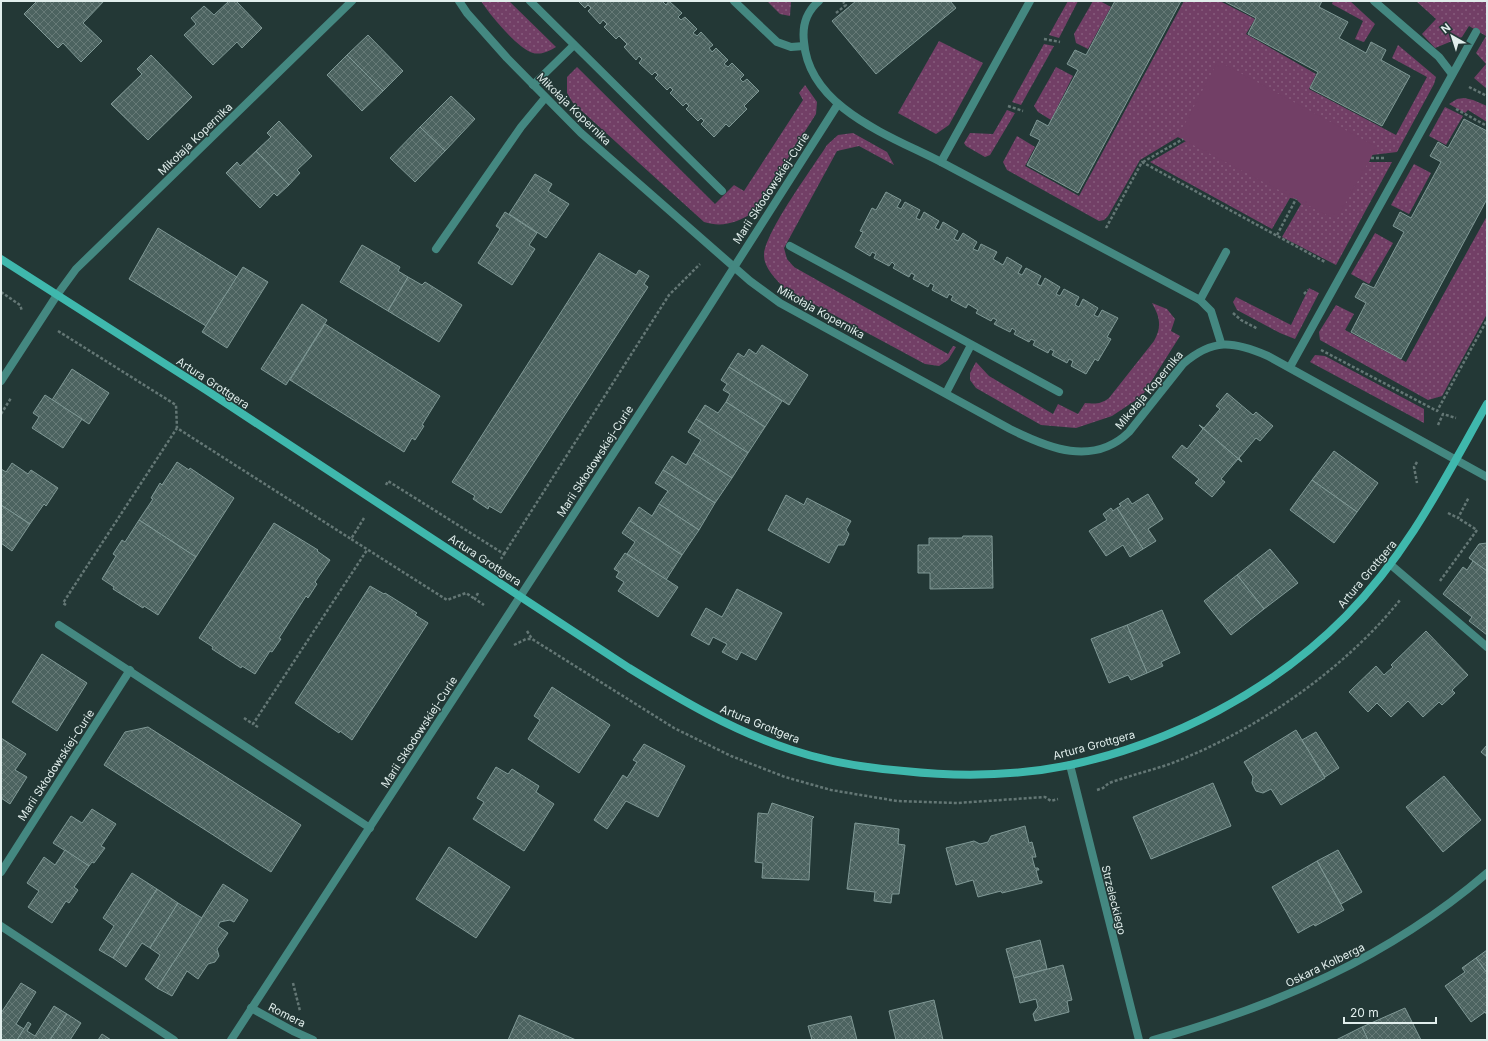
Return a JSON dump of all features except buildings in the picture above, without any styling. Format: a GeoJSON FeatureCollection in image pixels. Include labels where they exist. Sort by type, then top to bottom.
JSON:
{"type":"FeatureCollection","features":[{"type":"Feature","properties":{"kind":"street","name":"Mikołaja Kopernika"},"geometry":{"type":"LineString","coordinates":[[1,381],[57,295],[76,269],[352,1]]}},
{"type":"Feature","properties":{"kind":"street","name":"Mikołaja Kopernika"},"geometry":{"type":"LineString","coordinates":[[459,1],[483,32],[545,98],[714,251],[780,303],[1035,442],[1076,452],[1096,450],[1121,441],[1183,364],[1193,356],[1222,343]]}},
{"type":"Feature","properties":{"kind":"street"},"geometry":{"type":"LineString","coordinates":[[530,1],[722,191]]}},
{"type":"Feature","properties":{"kind":"street"},"geometry":{"type":"LineString","coordinates":[[734,1],[777,42],[791,47],[804,46]]}},
{"type":"Feature","properties":{"kind":"street"},"geometry":{"type":"LineString","coordinates":[[818,1],[806,17],[804,26],[804,46],[809,64],[817,78],[838,104],[852,116],[1200,300],[1211,311],[1222,343],[1235,344],[1250,348],[1290,368],[1457,459],[1487,477]]}},
{"type":"Feature","properties":{"kind":"street"},"geometry":{"type":"LineString","coordinates":[[941,162],[1030,1]]}},
{"type":"Feature","properties":{"kind":"street"},"geometry":{"type":"LineString","coordinates":[[1374,1],[1439,57],[1452,74]]}},
{"type":"Feature","properties":{"kind":"street"},"geometry":{"type":"LineString","coordinates":[[1290,368],[1476,32]]}},
{"type":"Feature","properties":{"kind":"street"},"geometry":{"type":"LineString","coordinates":[[533,85],[574,45]]}},
{"type":"Feature","properties":{"kind":"street"},"geometry":{"type":"LineString","coordinates":[[436,249],[521,127],[545,98]]}},
{"type":"Feature","properties":{"kind":"street","name":"Marii Skłodowskiej-Curie"},"geometry":{"type":"LineString","coordinates":[[231,1040],[370,828],[838,104]]}},
{"type":"Feature","properties":{"kind":"street"},"geometry":{"type":"LineString","coordinates":[[790,246],[1059,392]]}},
{"type":"Feature","properties":{"kind":"street"},"geometry":{"type":"LineString","coordinates":[[1200,300],[1226,252]]}},
{"type":"Feature","properties":{"kind":"street","name":"Artura Grottgera"},"geometry":{"type":"LineString","coordinates":[[1,259],[206,390],[643,676],[692,706],[736,728],[793,751],[862,766],[920,773],[1003,774],[1070,765],[1119,752],[1164,736],[1206,717],[1245,695],[1289,666],[1329,633],[1365,596],[1390,566],[1423,519],[1487,404]]}},
{"type":"Feature","properties":{"kind":"street"},"geometry":{"type":"LineString","coordinates":[[946,393],[971,344]]}},
{"type":"Feature","properties":{"kind":"street"},"geometry":{"type":"LineString","coordinates":[[1390,566],[1487,647]]}},
{"type":"Feature","properties":{"kind":"street"},"geometry":{"type":"LineString","coordinates":[[59,625],[370,828]]}},
{"type":"Feature","properties":{"kind":"street","name":"Marii Skłodowskiej-Curie"},"geometry":{"type":"LineString","coordinates":[[1,872],[130,670]]}},
{"type":"Feature","properties":{"kind":"street","name":"Strzeleckiego"},"geometry":{"type":"LineString","coordinates":[[1070,765],[1139,1040]]}},
{"type":"Feature","properties":{"kind":"street","name":"Oskara Kolberga"},"geometry":{"type":"LineString","coordinates":[[1153,1040],[1247,1011],[1313,985],[1411,931],[1487,874]]}},
{"type":"Feature","properties":{"kind":"street"},"geometry":{"type":"LineString","coordinates":[[1,926],[174,1040]]}},
{"type":"Feature","properties":{"kind":"street","name":"Romera"},"geometry":{"type":"LineString","coordinates":[[251,1008],[293,1032],[314,1040]]}},
{"type":"Feature","properties":{"kind":"path"},"geometry":{"type":"LineString","coordinates":[[831,18],[846,5],[843,2]]}},
{"type":"Feature","properties":{"kind":"path"},"geometry":{"type":"LineString","coordinates":[[1044,39],[1060,42]]}},
{"type":"Feature","properties":{"kind":"path"},"geometry":{"type":"LineString","coordinates":[[1438,99],[1487,126]]}},
{"type":"Feature","properties":{"kind":"path"},"geometry":{"type":"LineString","coordinates":[[1008,106],[1023,111]]}},
{"type":"Feature","properties":{"kind":"path"},"geometry":{"type":"LineString","coordinates":[[1112,232],[1105,229],[1142,162],[1183,139]]}},
{"type":"Feature","properties":{"kind":"path"},"geometry":{"type":"LineString","coordinates":[[1371,158],[1385,158]]}},
{"type":"Feature","properties":{"kind":"path"},"geometry":{"type":"LineString","coordinates":[[1142,162],[1343,272]]}},
{"type":"Feature","properties":{"kind":"path"},"geometry":{"type":"LineString","coordinates":[[1277,235],[1296,199]]}},
{"type":"Feature","properties":{"kind":"path"},"geometry":{"type":"LineString","coordinates":[[498,564],[668,295],[714,251]]}},
{"type":"Feature","properties":{"kind":"path"},"geometry":{"type":"LineString","coordinates":[[1208,285],[1222,295],[1232,312],[1241,320],[1260,330]]}},
{"type":"Feature","properties":{"kind":"path"},"geometry":{"type":"LineString","coordinates":[[1,292],[20,305],[22,312],[20,316]]}},
{"type":"Feature","properties":{"kind":"path"},"geometry":{"type":"LineString","coordinates":[[1437,411],[1487,320]]}},
{"type":"Feature","properties":{"kind":"path"},"geometry":{"type":"LineString","coordinates":[[56,332],[59,330],[176,405],[177,428],[63,603],[68,606]]}},
{"type":"Feature","properties":{"kind":"path"},"geometry":{"type":"LineString","coordinates":[[1302,346],[1315,346],[1437,411],[1458,419]]}},
{"type":"Feature","properties":{"kind":"path"},"geometry":{"type":"LineString","coordinates":[[1,414],[14,394]]}},
{"type":"Feature","properties":{"kind":"path"},"geometry":{"type":"LineString","coordinates":[[1438,426],[1443,414]]}},
{"type":"Feature","properties":{"kind":"path"},"geometry":{"type":"LineString","coordinates":[[177,428],[447,600],[466,593],[484,605]]}},
{"type":"Feature","properties":{"kind":"path"},"geometry":{"type":"LineString","coordinates":[[1417,461],[1414,467],[1418,481],[1417,488]]}},
{"type":"Feature","properties":{"kind":"path"},"geometry":{"type":"LineString","coordinates":[[383,489],[388,481],[504,554]]}},
{"type":"Feature","properties":{"kind":"path"},"geometry":{"type":"LineString","coordinates":[[1444,511],[1458,518],[1469,497]]}},
{"type":"Feature","properties":{"kind":"path"},"geometry":{"type":"LineString","coordinates":[[351,539],[366,514]]}},
{"type":"Feature","properties":{"kind":"path"},"geometry":{"type":"LineString","coordinates":[[253,724],[367,550]]}},
{"type":"Feature","properties":{"kind":"path"},"geometry":{"type":"LineString","coordinates":[[475,598],[479,592]]}},
{"type":"Feature","properties":{"kind":"path"},"geometry":{"type":"LineString","coordinates":[[244,718],[258,727]]}},
{"type":"Feature","properties":{"kind":"shaded area"},"geometry":{"type":"Polygon","coordinates":[[[481,1],[509,1],[556,47],[542,53],[533,53],[527,50],[519,45],[504,30],[481,1]]]}},
{"type":"Feature","properties":{"kind":"shaded area"},"geometry":{"type":"Polygon","coordinates":[[[767,1],[791,1],[790,16],[780,14],[767,1]]]}},
{"type":"Feature","properties":{"kind":"shaded area"},"geometry":{"type":"Polygon","coordinates":[[[1068,1],[1078,1],[1059,38],[1049,35],[1068,1]]]}},
{"type":"Feature","properties":{"kind":"shaded area"},"geometry":{"type":"Polygon","coordinates":[[[1093,1],[1100,1],[1111,7],[1088,49],[1076,43],[1074,34],[1093,1]]]}},
{"type":"Feature","properties":{"kind":"shaded area"},"geometry":{"type":"Polygon","coordinates":[[[1184,1],[1220,1],[1255,19],[1246,34],[1316,74],[1309,89],[1396,135],[1427,77],[1392,58],[1398,45],[1436,77],[1434,84],[1397,152],[1372,155],[1369,162],[1392,162],[1336,265],[1282,237],[1301,204],[1296,199],[1290,198],[1272,229],[1150,162],[1186,141],[1178,137],[1140,160],[1108,216],[1104,220],[1099,221],[1007,170],[1003,162],[1017,136],[1035,147],[1025,166],[1079,196],[1184,1]]]}},
{"type":"Feature","properties":{"kind":"shaded area"},"geometry":{"type":"Polygon","coordinates":[[[1333,1],[1350,1],[1375,24],[1364,42],[1355,39],[1363,21],[1332,4],[1333,1]]]}},
{"type":"Feature","properties":{"kind":"shaded area"},"geometry":{"type":"Polygon","coordinates":[[[1416,1],[1487,1],[1487,89],[1474,78],[1486,64],[1476,53],[1486,36],[1469,26],[1462,37],[1435,48],[1422,34],[1436,19],[1416,1]]]}},
{"type":"Feature","properties":{"kind":"shaded area"},"geometry":{"type":"Polygon","coordinates":[[[939,41],[983,63],[949,125],[936,134],[898,113],[939,41]]]}},
{"type":"Feature","properties":{"kind":"shaded area"},"geometry":{"type":"Polygon","coordinates":[[[1044,44],[1054,46],[1021,105],[1012,102],[1044,44]]]}},
{"type":"Feature","properties":{"kind":"shaded area"},"geometry":{"type":"Polygon","coordinates":[[[1218,61],[1377,147],[1336,220],[1178,137],[1218,61]]]}},
{"type":"Feature","properties":{"kind":"shaded area"},"geometry":{"type":"Polygon","coordinates":[[[577,67],[715,204],[734,185],[744,191],[803,100],[799,93],[805,85],[817,102],[816,114],[753,213],[730,223],[711,224],[704,222],[573,103],[567,93],[567,77],[577,67]]]}},
{"type":"Feature","properties":{"kind":"shaded area"},"geometry":{"type":"Polygon","coordinates":[[[1056,67],[1073,76],[1051,120],[1038,112],[1034,106],[1056,67]]]}},
{"type":"Feature","properties":{"kind":"shaded area"},"geometry":{"type":"Polygon","coordinates":[[[1464,98],[1487,106],[1487,122],[1468,110],[1465,113],[1449,104],[1457,99],[1464,98]]]}},
{"type":"Feature","properties":{"kind":"shaded area"},"geometry":{"type":"Polygon","coordinates":[[[1445,107],[1463,116],[1446,145],[1429,136],[1445,107]]]}},
{"type":"Feature","properties":{"kind":"shaded area"},"geometry":{"type":"Polygon","coordinates":[[[1007,110],[1015,113],[990,155],[985,157],[966,146],[964,143],[970,133],[993,134],[1007,110]]]}},
{"type":"Feature","properties":{"kind":"shaded area"},"geometry":{"type":"Polygon","coordinates":[[[853,133],[887,152],[894,165],[859,146],[837,151],[784,248],[787,259],[794,267],[948,354],[953,346],[956,347],[948,360],[939,366],[925,364],[784,288],[768,268],[764,259],[767,243],[781,215],[827,145],[838,135],[853,133]]]}},
{"type":"Feature","properties":{"kind":"shaded area"},"geometry":{"type":"Polygon","coordinates":[[[1414,164],[1431,173],[1409,214],[1391,205],[1414,164]]]}},
{"type":"Feature","properties":{"kind":"shaded area"},"geometry":{"type":"Polygon","coordinates":[[[1487,216],[1487,314],[1442,396],[1428,400],[1320,340],[1319,332],[1336,305],[1354,314],[1345,330],[1406,362],[1487,216]]]}},
{"type":"Feature","properties":{"kind":"shaded area"},"geometry":{"type":"Polygon","coordinates":[[[1375,233],[1393,243],[1369,284],[1351,274],[1375,233]]]}},
{"type":"Feature","properties":{"kind":"shaded area"},"geometry":{"type":"Polygon","coordinates":[[[1309,288],[1319,293],[1295,339],[1280,333],[1237,310],[1233,302],[1236,297],[1291,325],[1309,288]]]}},
{"type":"Feature","properties":{"kind":"shaded area"},"geometry":{"type":"Polygon","coordinates":[[[1152,303],[1167,309],[1175,319],[1171,331],[1180,336],[1142,396],[1112,416],[1076,428],[1041,425],[976,388],[970,380],[970,373],[976,362],[989,376],[1053,414],[1058,404],[1078,414],[1085,403],[1098,403],[1109,398],[1154,341],[1157,336],[1159,322],[1157,313],[1152,303]]]}},
{"type":"Feature","properties":{"kind":"shaded area"},"geometry":{"type":"Polygon","coordinates":[[[1315,355],[1325,356],[1424,409],[1424,423],[1310,362],[1315,355]]]}}]}
